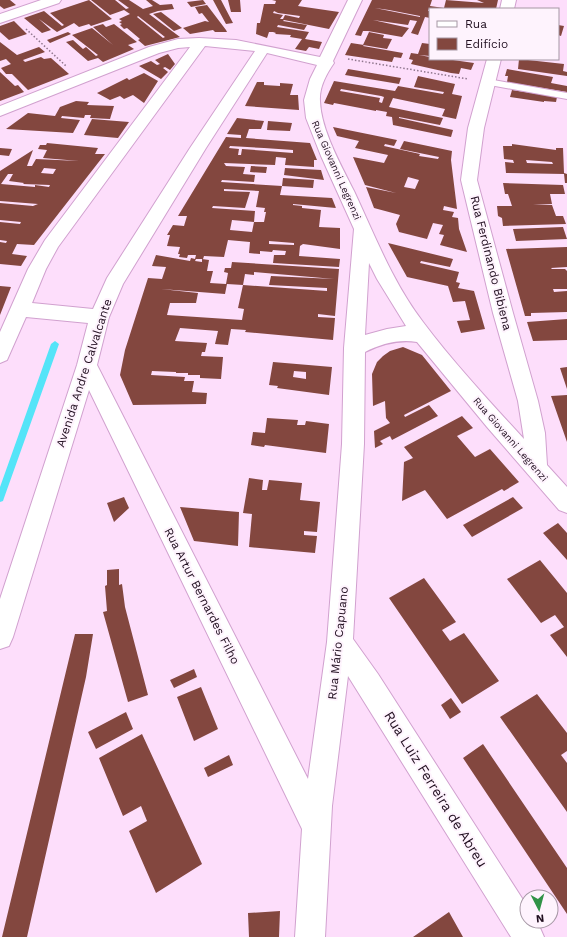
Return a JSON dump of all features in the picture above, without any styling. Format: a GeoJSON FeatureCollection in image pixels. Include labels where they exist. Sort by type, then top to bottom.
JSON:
{"type":"FeatureCollection","features":[{"type":"Feature","properties":{"kind":"street"},"geometry":{"type":"LineString","coordinates":[[5,17],[54,0]]}},
{"type":"Feature","properties":{"kind":"street","name":"Rua Giovanni Legrenzi"},"geometry":{"type":"LineString","coordinates":[[355,0],[328,59],[317,79],[312,100],[314,118],[386,279],[422,335],[567,503]]}},
{"type":"Feature","properties":{"kind":"street"},"geometry":{"type":"LineString","coordinates":[[0,111],[80,78],[154,50],[180,43],[201,42],[243,45],[328,59]]}},
{"type":"Feature","properties":{"kind":"street"},"geometry":{"type":"LineString","coordinates":[[0,352],[37,269],[51,244],[201,42]]}},
{"type":"Feature","properties":{"kind":"street","name":"Avenida Andre Calvalcante"},"geometry":{"type":"LineString","coordinates":[[0,637],[86,366],[99,317],[114,283],[198,148],[263,49]]}},
{"type":"Feature","properties":{"kind":"street","name":"Rua Ferdinando Bibiena"},"geometry":{"type":"LineString","coordinates":[[494,60],[476,128],[470,180],[501,306],[528,401],[534,433],[536,468]]}},
{"type":"Feature","properties":{"kind":"street","name":"Rua Mário Capuano"},"geometry":{"type":"LineString","coordinates":[[310,937],[318,806],[340,642],[353,444],[354,348],[363,229]]}},
{"type":"Feature","properties":{"kind":"street"},"geometry":{"type":"LineString","coordinates":[[19,309],[99,317]]}},
{"type":"Feature","properties":{"kind":"street"},"geometry":{"type":"LineString","coordinates":[[354,348],[381,337],[394,334],[411,333],[422,335]]}},
{"type":"Feature","properties":{"kind":"street","name":"Rua Artur Bernardes Filho"},"geometry":{"type":"LineString","coordinates":[[86,366],[317,827]]}},
{"type":"Feature","properties":{"kind":"street","name":"Rua Luiz Ferreira de Abreu"},"geometry":{"type":"LineString","coordinates":[[340,642],[369,683],[529,937]]}},
{"type":"Feature","properties":{"kind":"lane"},"geometry":{"type":"LineString","coordinates":[[488,82],[567,96]]}},
{"type":"Feature","properties":{"kind":"path"},"geometry":{"type":"LineString","coordinates":[[5,17],[80,78]]}},
{"type":"Feature","properties":{"kind":"path"},"geometry":{"type":"LineString","coordinates":[[328,59],[488,82]]}},
{"type":"Feature","properties":{"kind":"building"},"geometry":{"type":"Polygon","coordinates":[[[0,0],[10,0],[16,5],[4,9],[0,6],[0,0]]]}},
{"type":"Feature","properties":{"kind":"building"},"geometry":{"type":"Polygon","coordinates":[[[89,0],[112,19],[91,26],[89,24],[79,27],[74,23],[57,32],[39,19],[51,30],[42,33],[24,18],[44,11],[62,26],[64,25],[50,13],[89,0]]]}},
{"type":"Feature","properties":{"kind":"building"},"geometry":{"type":"Polygon","coordinates":[[[91,0],[115,0],[126,9],[129,8],[118,0],[129,0],[143,9],[153,6],[146,0],[152,0],[160,5],[172,4],[174,9],[149,14],[180,37],[145,46],[138,40],[140,39],[127,28],[124,29],[120,25],[122,24],[119,22],[122,21],[119,19],[130,14],[124,10],[110,15],[91,0]],[[138,16],[137,17],[163,38],[165,37],[138,16]]]}},
{"type":"Feature","properties":{"kind":"building"},"geometry":{"type":"Polygon","coordinates":[[[203,0],[206,4],[191,7],[187,2],[203,0]]]}},
{"type":"Feature","properties":{"kind":"building"},"geometry":{"type":"Polygon","coordinates":[[[213,0],[221,0],[233,23],[226,24],[213,0]]]}},
{"type":"Feature","properties":{"kind":"building"},"geometry":{"type":"Polygon","coordinates":[[[228,0],[240,0],[241,12],[231,12],[228,0]]]}},
{"type":"Feature","properties":{"kind":"building"},"geometry":{"type":"Polygon","coordinates":[[[272,0],[302,0],[298,6],[339,12],[329,29],[284,20],[283,21],[307,25],[304,30],[278,25],[277,27],[309,32],[305,39],[322,42],[319,49],[309,47],[306,51],[295,49],[302,39],[290,37],[291,35],[269,32],[267,38],[256,34],[257,23],[260,23],[264,4],[275,4],[276,1],[272,0]],[[274,11],[273,13],[283,15],[280,19],[283,19],[285,15],[299,18],[300,16],[278,13],[274,11]]]}},
{"type":"Feature","properties":{"kind":"building"},"geometry":{"type":"Polygon","coordinates":[[[372,0],[432,0],[430,6],[444,8],[429,8],[429,18],[425,17],[418,35],[411,33],[417,21],[410,20],[408,25],[373,20],[409,28],[402,37],[368,31],[363,31],[361,36],[355,35],[372,0]],[[375,8],[420,17],[389,10],[375,8]]]}},
{"type":"Feature","properties":{"kind":"building"},"geometry":{"type":"Polygon","coordinates":[[[446,0],[484,3],[477,0],[498,0],[496,8],[444,8],[446,0]]]}},
{"type":"Feature","properties":{"kind":"building"},"geometry":{"type":"Polygon","coordinates":[[[207,5],[227,32],[215,32],[213,30],[190,34],[183,28],[205,21],[209,22],[202,13],[199,14],[195,7],[207,5]]]}},
{"type":"Feature","properties":{"kind":"building"},"geometry":{"type":"Polygon","coordinates":[[[161,12],[182,28],[174,31],[153,14],[161,12]]]}},
{"type":"Feature","properties":{"kind":"building"},"geometry":{"type":"Polygon","coordinates":[[[14,21],[27,34],[9,40],[0,32],[0,26],[14,21]]]}},
{"type":"Feature","properties":{"kind":"building"},"geometry":{"type":"Polygon","coordinates":[[[103,24],[106,27],[114,24],[137,42],[128,45],[134,49],[103,62],[98,58],[88,61],[66,42],[73,40],[83,49],[86,47],[96,56],[98,55],[72,35],[92,28],[113,45],[93,27],[103,24]]]}},
{"type":"Feature","properties":{"kind":"building"},"geometry":{"type":"Polygon","coordinates":[[[559,25],[564,26],[561,36],[559,35],[559,25]]]}},
{"type":"Feature","properties":{"kind":"building"},"geometry":{"type":"Polygon","coordinates":[[[68,32],[71,34],[50,43],[47,40],[68,32]]]}},
{"type":"Feature","properties":{"kind":"building"},"geometry":{"type":"Polygon","coordinates":[[[369,32],[384,35],[383,38],[392,39],[387,49],[363,45],[369,32]]]}},
{"type":"Feature","properties":{"kind":"building"},"geometry":{"type":"Polygon","coordinates":[[[0,42],[17,55],[39,47],[45,52],[23,60],[25,62],[41,57],[44,59],[51,58],[69,74],[28,90],[12,74],[6,74],[1,68],[11,64],[6,59],[0,61],[0,42]]]}},
{"type":"Feature","properties":{"kind":"building"},"geometry":{"type":"Polygon","coordinates":[[[351,43],[403,53],[401,58],[394,57],[392,62],[345,55],[351,43]]]}},
{"type":"Feature","properties":{"kind":"building"},"geometry":{"type":"Polygon","coordinates":[[[422,43],[429,44],[429,56],[419,55],[429,57],[429,60],[453,60],[474,63],[471,70],[461,68],[459,74],[451,73],[411,64],[413,60],[409,59],[411,53],[418,54],[422,43]]]}},
{"type":"Feature","properties":{"kind":"building"},"geometry":{"type":"Polygon","coordinates":[[[168,54],[175,64],[170,70],[165,67],[163,68],[168,72],[161,79],[139,66],[151,61],[157,65],[160,64],[155,60],[168,54]]]}},
{"type":"Feature","properties":{"kind":"building"},"geometry":{"type":"Polygon","coordinates":[[[519,60],[564,64],[563,71],[567,72],[567,76],[518,69],[519,60]]]}},
{"type":"Feature","properties":{"kind":"building"},"geometry":{"type":"Polygon","coordinates":[[[348,69],[401,78],[399,84],[345,75],[348,69]]]}},
{"type":"Feature","properties":{"kind":"building"},"geometry":{"type":"Polygon","coordinates":[[[507,69],[553,77],[551,83],[567,86],[567,92],[507,82],[508,76],[505,76],[507,69]]]}},
{"type":"Feature","properties":{"kind":"building"},"geometry":{"type":"Polygon","coordinates":[[[0,72],[15,86],[18,85],[24,92],[0,101],[0,72]]]}},
{"type":"Feature","properties":{"kind":"building"},"geometry":{"type":"Polygon","coordinates":[[[144,73],[158,81],[144,103],[133,95],[124,99],[120,96],[110,100],[97,93],[127,78],[129,80],[144,73]]]}},
{"type":"Feature","properties":{"kind":"building"},"geometry":{"type":"Polygon","coordinates":[[[418,76],[455,84],[452,94],[462,96],[456,119],[442,116],[445,109],[393,98],[389,107],[443,118],[440,125],[399,117],[453,130],[451,137],[393,125],[392,117],[386,116],[387,112],[334,103],[333,105],[324,103],[334,81],[395,91],[398,86],[443,94],[444,92],[414,87],[418,76]],[[341,89],[340,91],[380,98],[379,102],[382,103],[384,97],[341,89]]]}},
{"type":"Feature","properties":{"kind":"building"},"geometry":{"type":"Polygon","coordinates":[[[257,82],[264,82],[264,85],[280,86],[280,83],[293,84],[290,95],[298,95],[299,110],[245,106],[257,82]]]}},
{"type":"Feature","properties":{"kind":"building"},"geometry":{"type":"Polygon","coordinates":[[[512,90],[557,97],[556,102],[544,102],[510,97],[512,90]]]}},
{"type":"Feature","properties":{"kind":"building"},"geometry":{"type":"Polygon","coordinates":[[[76,101],[89,102],[87,105],[114,106],[110,119],[90,118],[91,115],[85,115],[84,118],[62,116],[61,118],[80,120],[73,133],[6,129],[28,113],[55,116],[60,107],[76,101]]]}},
{"type":"Feature","properties":{"kind":"building"},"geometry":{"type":"Polygon","coordinates":[[[237,118],[264,121],[261,129],[249,129],[246,138],[310,143],[317,160],[314,160],[314,167],[285,165],[286,158],[276,157],[275,165],[224,163],[226,166],[245,167],[243,174],[255,175],[254,182],[222,180],[221,182],[282,186],[280,195],[332,198],[336,208],[293,205],[302,206],[302,208],[321,210],[319,227],[340,228],[340,249],[303,244],[300,246],[299,256],[340,259],[339,267],[273,263],[274,255],[285,255],[286,251],[273,250],[272,252],[260,251],[260,254],[249,253],[250,242],[228,240],[224,257],[204,256],[203,259],[209,260],[207,271],[213,271],[210,283],[226,284],[228,273],[224,272],[225,268],[231,268],[232,262],[339,269],[335,316],[318,314],[318,317],[335,318],[333,340],[245,332],[246,330],[231,329],[228,345],[215,344],[218,331],[180,328],[175,341],[207,343],[205,352],[202,352],[201,356],[223,357],[221,379],[200,378],[200,375],[188,375],[188,373],[176,372],[152,371],[151,375],[185,377],[184,381],[194,381],[192,392],[207,393],[206,404],[133,405],[120,375],[125,350],[148,278],[162,279],[166,267],[152,266],[156,255],[190,261],[191,258],[195,259],[196,255],[188,255],[187,258],[179,257],[180,254],[178,254],[180,247],[167,246],[170,235],[167,235],[173,225],[184,226],[187,216],[178,216],[226,137],[241,138],[241,135],[227,134],[237,118]],[[230,146],[229,148],[239,149],[238,155],[241,155],[242,149],[293,153],[293,150],[230,146]],[[224,189],[224,191],[250,192],[245,208],[213,206],[212,208],[255,211],[254,222],[264,222],[266,212],[264,212],[265,208],[256,207],[259,191],[224,189]],[[232,220],[230,230],[252,232],[254,222],[232,220]],[[269,241],[269,244],[294,245],[294,243],[269,241]],[[196,259],[195,261],[202,262],[202,259],[196,259]],[[254,272],[254,275],[245,274],[243,285],[327,291],[327,288],[269,285],[271,276],[334,279],[254,272]],[[227,284],[225,294],[161,289],[198,293],[196,303],[170,303],[167,315],[242,320],[244,309],[238,308],[243,285],[227,284]]]}},
{"type":"Feature","properties":{"kind":"building"},"geometry":{"type":"Polygon","coordinates":[[[92,119],[129,122],[118,138],[84,135],[92,119]]]}},
{"type":"Feature","properties":{"kind":"building"},"geometry":{"type":"Polygon","coordinates":[[[268,121],[292,123],[290,131],[267,130],[268,121]]]}},
{"type":"Feature","properties":{"kind":"building"},"geometry":{"type":"Polygon","coordinates":[[[333,127],[397,140],[394,146],[385,144],[384,146],[420,154],[419,156],[438,159],[439,157],[400,149],[404,141],[452,151],[451,160],[457,209],[444,206],[443,210],[454,212],[452,217],[458,218],[459,229],[467,252],[440,245],[444,235],[439,234],[443,225],[433,223],[427,239],[399,232],[396,224],[400,215],[374,208],[366,187],[396,193],[365,185],[353,157],[384,163],[388,155],[355,148],[359,141],[337,136],[333,127]],[[408,177],[404,187],[415,189],[419,180],[408,177]]]}},
{"type":"Feature","properties":{"kind":"building"},"geometry":{"type":"Polygon","coordinates":[[[47,143],[98,148],[95,154],[105,154],[34,245],[17,244],[12,254],[27,256],[21,266],[0,264],[0,242],[6,243],[7,241],[0,240],[0,222],[20,224],[21,222],[0,220],[0,203],[33,206],[38,204],[0,201],[0,171],[33,150],[27,166],[32,166],[36,159],[79,161],[43,158],[47,150],[38,149],[40,145],[46,145],[47,143]],[[44,168],[41,173],[53,174],[56,169],[44,168]],[[8,174],[1,184],[35,187],[35,185],[49,187],[50,185],[23,184],[24,183],[9,181],[13,174],[8,174]]]}},
{"type":"Feature","properties":{"kind":"building"},"geometry":{"type":"Polygon","coordinates":[[[512,144],[556,150],[556,148],[563,148],[564,173],[567,174],[567,183],[565,183],[564,174],[506,173],[505,162],[514,163],[513,160],[504,159],[503,146],[512,146],[512,144]],[[526,160],[527,163],[553,164],[552,162],[526,160]]]}},
{"type":"Feature","properties":{"kind":"building"},"geometry":{"type":"Polygon","coordinates":[[[0,148],[12,149],[9,156],[0,155],[0,148]]]}},
{"type":"Feature","properties":{"kind":"building"},"geometry":{"type":"Polygon","coordinates":[[[251,166],[267,167],[266,173],[250,172],[251,166]]]}},
{"type":"Feature","properties":{"kind":"building"},"geometry":{"type":"Polygon","coordinates":[[[285,168],[321,170],[324,180],[284,175],[285,168]]]}},
{"type":"Feature","properties":{"kind":"building"},"geometry":{"type":"Polygon","coordinates":[[[283,178],[314,180],[313,188],[282,186],[283,178]]]}},
{"type":"Feature","properties":{"kind":"building"},"geometry":{"type":"Polygon","coordinates":[[[503,183],[563,185],[565,194],[550,194],[552,204],[533,204],[552,205],[556,216],[563,216],[566,224],[503,226],[502,218],[498,216],[497,206],[512,206],[508,194],[505,194],[503,183]]]}},
{"type":"Feature","properties":{"kind":"building"},"geometry":{"type":"Polygon","coordinates":[[[563,227],[567,239],[516,241],[513,229],[563,227]]]}},
{"type":"Feature","properties":{"kind":"building"},"geometry":{"type":"Polygon","coordinates":[[[388,243],[453,259],[450,267],[421,261],[420,263],[459,272],[456,282],[460,283],[458,288],[474,291],[485,329],[461,333],[457,321],[470,320],[465,301],[453,302],[448,286],[407,277],[388,243]]]}},
{"type":"Feature","properties":{"kind":"building"},"geometry":{"type":"Polygon","coordinates":[[[567,247],[567,267],[551,268],[565,269],[567,271],[567,289],[553,289],[554,292],[567,291],[567,312],[531,313],[531,316],[525,316],[506,249],[567,247]]]}},
{"type":"Feature","properties":{"kind":"building"},"geometry":{"type":"Polygon","coordinates":[[[0,286],[11,287],[0,315],[0,286]]]}},
{"type":"Feature","properties":{"kind":"building"},"geometry":{"type":"Polygon","coordinates":[[[567,319],[567,340],[533,341],[527,322],[567,319]]]}},
{"type":"Feature","properties":{"kind":"building"},"geometry":{"type":"Polygon","coordinates":[[[403,347],[422,355],[451,391],[404,415],[405,417],[429,405],[438,416],[392,440],[390,436],[380,441],[383,444],[375,448],[374,431],[390,423],[386,418],[385,401],[373,406],[372,374],[377,362],[383,356],[390,351],[403,347]]]}},
{"type":"Feature","properties":{"kind":"building"},"geometry":{"type":"Polygon","coordinates":[[[273,362],[332,367],[329,395],[277,388],[278,386],[269,385],[273,362]],[[294,371],[293,377],[306,379],[306,372],[294,371]]]}},
{"type":"Feature","properties":{"kind":"building"},"geometry":{"type":"Polygon","coordinates":[[[567,367],[567,389],[560,368],[567,367]]]}},
{"type":"Feature","properties":{"kind":"building"},"geometry":{"type":"Polygon","coordinates":[[[567,395],[567,442],[551,396],[567,395]]]}},
{"type":"Feature","properties":{"kind":"building"},"geometry":{"type":"Polygon","coordinates":[[[462,416],[473,428],[457,436],[475,457],[490,449],[519,482],[504,491],[502,489],[447,519],[425,490],[402,501],[404,462],[413,458],[404,447],[462,416]]]}},
{"type":"Feature","properties":{"kind":"building"},"geometry":{"type":"Polygon","coordinates":[[[267,418],[298,420],[297,425],[305,425],[306,421],[329,424],[326,453],[265,445],[264,447],[251,445],[253,432],[265,433],[267,418]]]}},
{"type":"Feature","properties":{"kind":"building"},"geometry":{"type":"Polygon","coordinates":[[[249,478],[263,480],[262,490],[267,490],[269,480],[302,483],[300,500],[320,502],[317,532],[304,531],[304,535],[317,536],[315,553],[249,547],[252,514],[243,513],[249,478]]]}},
{"type":"Feature","properties":{"kind":"building"},"geometry":{"type":"Polygon","coordinates":[[[124,497],[129,508],[114,522],[107,503],[124,497]]]}},
{"type":"Feature","properties":{"kind":"building"},"geometry":{"type":"Polygon","coordinates":[[[513,497],[523,508],[472,537],[463,525],[513,497]]]}},
{"type":"Feature","properties":{"kind":"building"},"geometry":{"type":"Polygon","coordinates":[[[180,507],[239,512],[238,546],[194,541],[180,507]]]}},
{"type":"Feature","properties":{"kind":"building"},"geometry":{"type":"Polygon","coordinates":[[[558,523],[567,533],[567,560],[543,533],[558,523]]]}},
{"type":"Feature","properties":{"kind":"building"},"geometry":{"type":"Polygon","coordinates":[[[540,560],[567,593],[567,657],[550,635],[564,627],[555,615],[541,623],[507,579],[540,560]]]}},
{"type":"Feature","properties":{"kind":"building"},"geometry":{"type":"Polygon","coordinates":[[[119,569],[119,585],[122,584],[125,607],[148,695],[128,702],[103,612],[107,611],[105,586],[107,585],[107,570],[119,569]]]}},
{"type":"Feature","properties":{"kind":"building"},"geometry":{"type":"Polygon","coordinates":[[[424,578],[456,622],[442,630],[450,641],[464,633],[499,681],[462,704],[389,598],[424,578]]]}},
{"type":"Feature","properties":{"kind":"building"},"geometry":{"type":"Polygon","coordinates":[[[75,634],[93,634],[86,677],[27,937],[2,937],[75,634]]]}},
{"type":"Feature","properties":{"kind":"building"},"geometry":{"type":"Polygon","coordinates":[[[194,669],[197,677],[174,688],[170,680],[194,669]]]}},
{"type":"Feature","properties":{"kind":"building"},"geometry":{"type":"Polygon","coordinates":[[[201,687],[218,729],[194,741],[177,697],[201,687]]]}},
{"type":"Feature","properties":{"kind":"building"},"geometry":{"type":"Polygon","coordinates":[[[537,694],[567,733],[567,751],[561,755],[567,763],[567,812],[500,717],[537,694]]]}},
{"type":"Feature","properties":{"kind":"building"},"geometry":{"type":"Polygon","coordinates":[[[451,698],[461,712],[450,719],[441,705],[451,698]]]}},
{"type":"Feature","properties":{"kind":"building"},"geometry":{"type":"Polygon","coordinates":[[[126,712],[133,729],[96,749],[88,732],[126,712]]]}},
{"type":"Feature","properties":{"kind":"building"},"geometry":{"type":"Polygon","coordinates":[[[142,734],[202,864],[156,893],[129,831],[147,821],[141,806],[123,816],[99,758],[142,734]]]}},
{"type":"Feature","properties":{"kind":"building"},"geometry":{"type":"Polygon","coordinates":[[[483,744],[567,868],[567,914],[559,902],[559,889],[550,889],[463,758],[483,744]]]}},
{"type":"Feature","properties":{"kind":"building"},"geometry":{"type":"Polygon","coordinates":[[[229,755],[233,765],[208,777],[204,768],[229,755]]]}},
{"type":"Feature","properties":{"kind":"building"},"geometry":{"type":"Polygon","coordinates":[[[280,911],[279,937],[249,937],[248,913],[280,911]]]}},
{"type":"Feature","properties":{"kind":"building"},"geometry":{"type":"Polygon","coordinates":[[[449,912],[463,937],[413,937],[449,912]]]}},
{"type":"Feature","properties":{"kind":"waterway"},"geometry":{"type":"LineString","coordinates":[[0,498],[55,344]]}}]}
